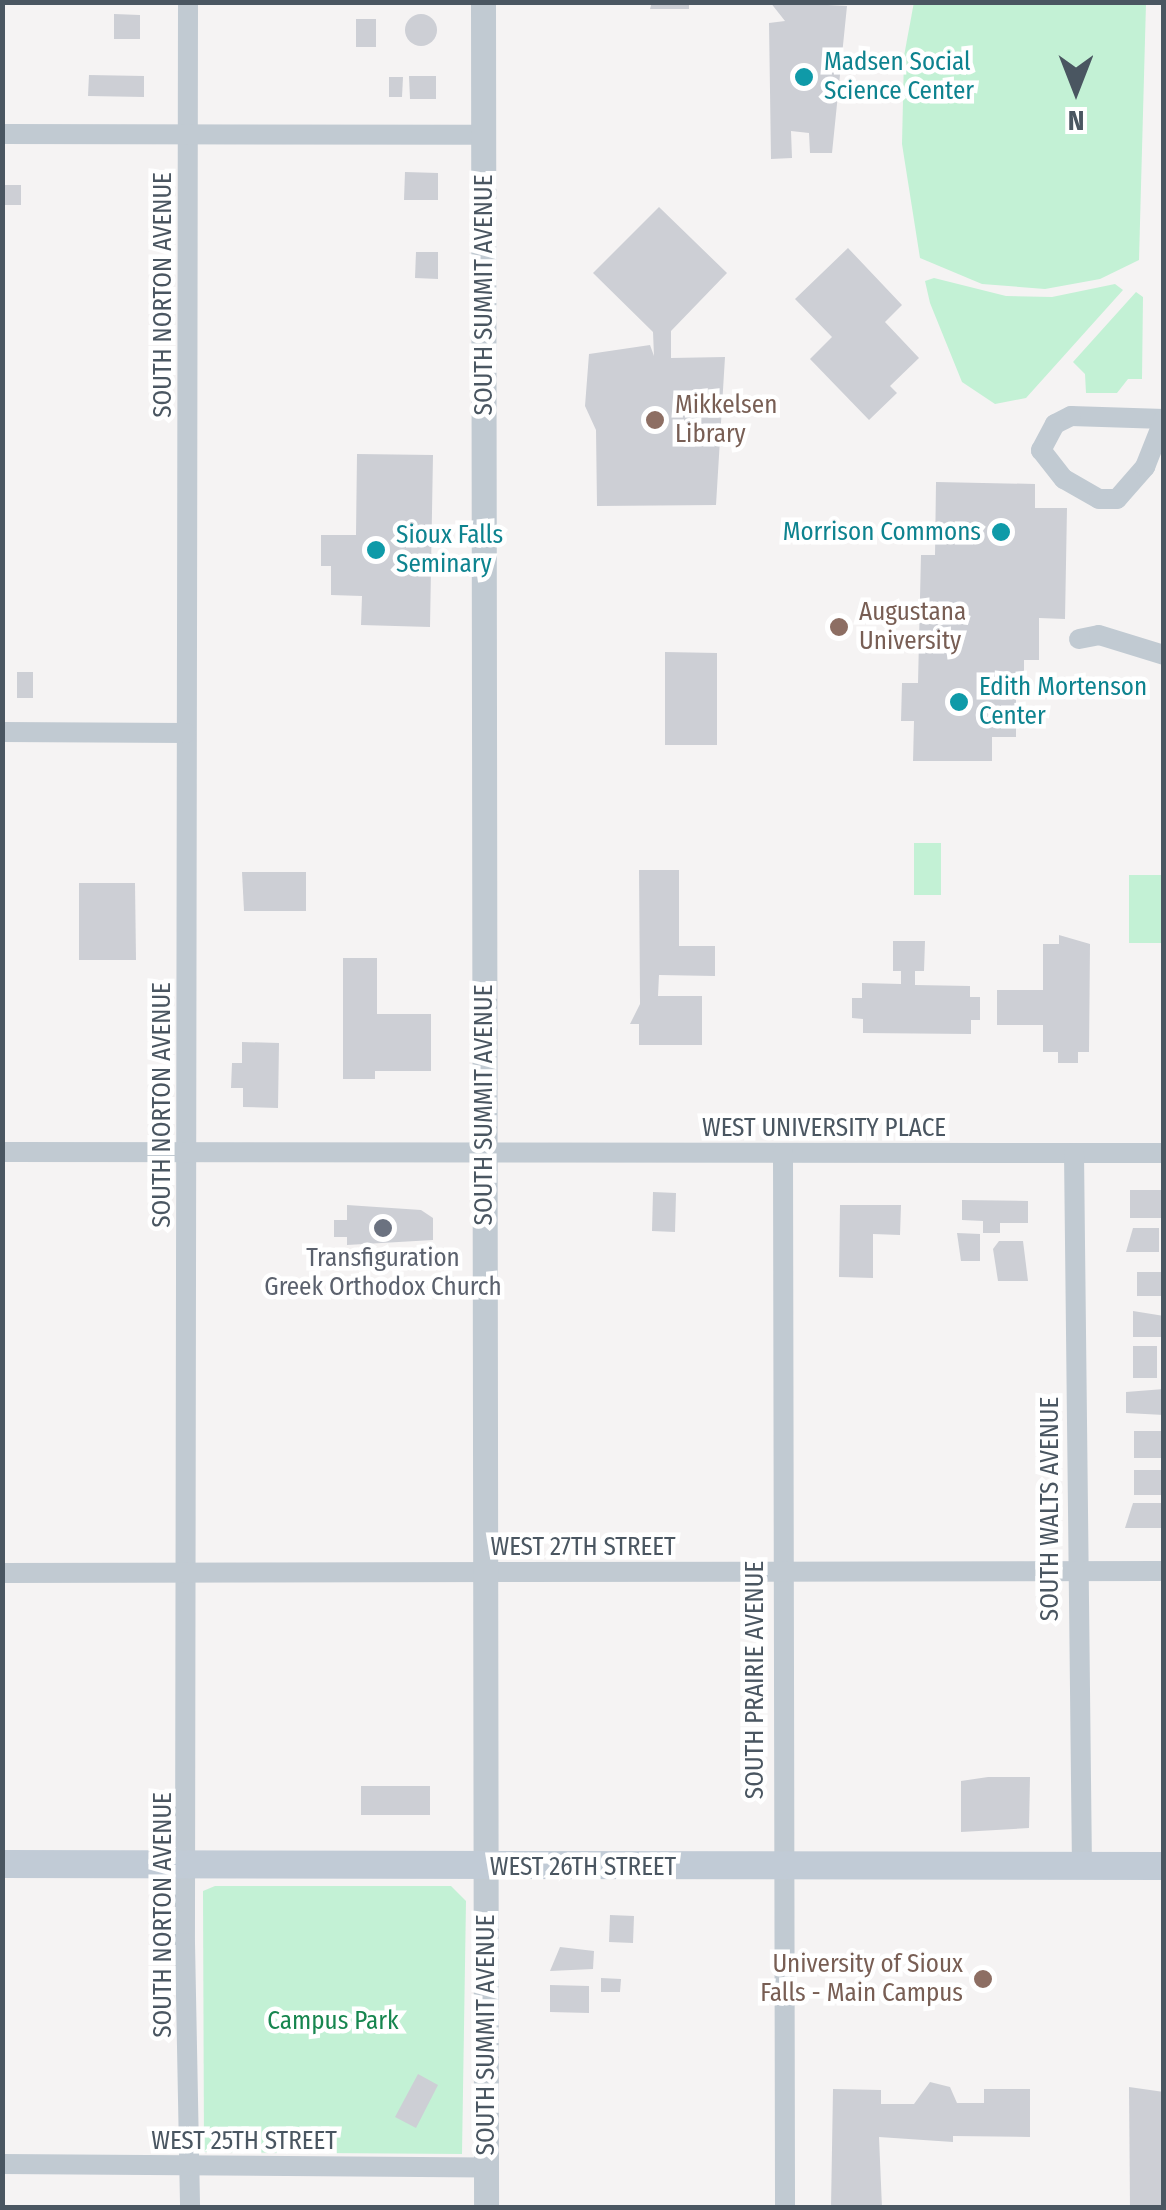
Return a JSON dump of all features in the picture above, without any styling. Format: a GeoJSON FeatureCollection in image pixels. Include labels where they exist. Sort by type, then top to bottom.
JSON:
{"type":"FeatureCollection","features":[{"type":"Feature","properties":{"kind":"main road","name":"WEST 26TH STREET"},"geometry":{"type":"LineString","coordinates":[[2,1864],[1164,1866]]}},
{"type":"Feature","properties":{"kind":"street","name":"SOUTH NORTON AVENUE"},"geometry":{"type":"LineString","coordinates":[[188,2],[186,1573],[190,2208]]}},
{"type":"Feature","properties":{"kind":"street","name":"SOUTH SUMMIT AVENUE"},"geometry":{"type":"LineString","coordinates":[[483,2],[486,2208]]}},
{"type":"Feature","properties":{"kind":"street"},"geometry":{"type":"LineString","coordinates":[[2,134],[484,135]]}},
{"type":"Feature","properties":{"kind":"street"},"geometry":{"type":"LineString","coordinates":[[1071,416],[1164,419],[1145,467],[1117,499],[1099,499],[1064,479],[1041,450],[1054,424],[1071,416]]}},
{"type":"Feature","properties":{"kind":"street"},"geometry":{"type":"LineString","coordinates":[[1079,639],[1099,635],[1164,656]]}},
{"type":"Feature","properties":{"kind":"street"},"geometry":{"type":"LineString","coordinates":[[2,732],[186,733]]}},
{"type":"Feature","properties":{"kind":"street","name":"WEST UNIVERSITY PLACE"},"geometry":{"type":"LineString","coordinates":[[2,1152],[1164,1154]]}},
{"type":"Feature","properties":{"kind":"street","name":"SOUTH PRAIRIE AVENUE"},"geometry":{"type":"LineString","coordinates":[[782,1153],[784,2208]]}},
{"type":"Feature","properties":{"kind":"street","name":"SOUTH WALTS AVENUE"},"geometry":{"type":"LineString","coordinates":[[1074,1153],[1074,1572],[1082,1865]]}},
{"type":"Feature","properties":{"kind":"street","name":"WEST 27TH STREET"},"geometry":{"type":"LineString","coordinates":[[2,1573],[1164,1572]]}},
{"type":"Feature","properties":{"kind":"street","name":"WEST 25TH STREET"},"geometry":{"type":"LineString","coordinates":[[2,2164],[486,2167]]}},
{"type":"Feature","properties":{"kind":"green space"},"geometry":{"type":"Polygon","coordinates":[[[914,2],[1146,3],[1139,260],[1100,279],[1045,289],[982,284],[920,258],[902,144],[904,56],[914,2]]]}},
{"type":"Feature","properties":{"kind":"green space"},"geometry":{"type":"Polygon","coordinates":[[[934,278],[1006,296],[1052,297],[1115,284],[1123,290],[1026,398],[995,404],[962,382],[930,303],[925,281],[934,278]]]}},
{"type":"Feature","properties":{"kind":"green space"},"geometry":{"type":"Polygon","coordinates":[[[1136,292],[1143,297],[1142,379],[1128,379],[1117,393],[1086,393],[1085,374],[1073,362],[1136,292]]]}},
{"type":"Feature","properties":{"kind":"green space"},"geometry":{"type":"Polygon","coordinates":[[[914,843],[941,843],[941,895],[914,895],[914,843]]]}},
{"type":"Feature","properties":{"kind":"green space"},"geometry":{"type":"Polygon","coordinates":[[[1129,875],[1163,875],[1163,943],[1129,943],[1129,875]]]}},
{"type":"Feature","properties":{"kind":"green space","name":"Campus Park"},"geometry":{"type":"Polygon","coordinates":[[[215,1886],[451,1886],[466,1901],[462,2154],[204,2152],[203,1891],[215,1886]]]}},
{"type":"Feature","properties":{"kind":"building"},"geometry":{"type":"Polygon","coordinates":[[[652,2],[689,2],[689,9],[650,9],[652,2]]]}},
{"type":"Feature","properties":{"kind":"building","name":"Madsen Social Science Center"},"geometry":{"type":"Polygon","coordinates":[[[770,2],[847,6],[832,153],[810,153],[809,133],[791,131],[792,158],[771,159],[769,23],[785,21],[770,2]]]}},
{"type":"Feature","properties":{"kind":"building"},"geometry":{"type":"Polygon","coordinates":[[[114,14],[140,15],[140,39],[114,39],[114,14]]]}},
{"type":"Feature","properties":{"kind":"building"},"geometry":{"type":"Polygon","coordinates":[[[421,14],[432,19],[437,30],[432,41],[421,46],[410,41],[405,30],[410,19],[421,14]]]}},
{"type":"Feature","properties":{"kind":"building"},"geometry":{"type":"Polygon","coordinates":[[[356,19],[376,19],[376,47],[356,47],[356,19]]]}},
{"type":"Feature","properties":{"kind":"building"},"geometry":{"type":"Polygon","coordinates":[[[89,75],[144,76],[144,97],[88,96],[89,75]]]}},
{"type":"Feature","properties":{"kind":"building"},"geometry":{"type":"Polygon","coordinates":[[[409,76],[436,76],[436,99],[410,99],[409,76]]]}},
{"type":"Feature","properties":{"kind":"building"},"geometry":{"type":"Polygon","coordinates":[[[389,77],[403,77],[402,97],[389,97],[389,77]]]}},
{"type":"Feature","properties":{"kind":"building"},"geometry":{"type":"Polygon","coordinates":[[[405,172],[438,173],[438,200],[404,200],[405,172]]]}},
{"type":"Feature","properties":{"kind":"building"},"geometry":{"type":"Polygon","coordinates":[[[2,185],[21,185],[21,205],[2,205],[2,185]]]}},
{"type":"Feature","properties":{"kind":"building","name":"Mikkelsen Library"},"geometry":{"type":"Polygon","coordinates":[[[659,207],[727,273],[671,331],[671,358],[725,357],[716,505],[597,506],[596,430],[585,406],[589,354],[650,345],[654,356],[653,332],[593,273],[659,207]]]}},
{"type":"Feature","properties":{"kind":"building"},"geometry":{"type":"Polygon","coordinates":[[[848,248],[902,305],[885,322],[919,358],[890,386],[897,393],[869,420],[810,359],[832,337],[795,299],[848,248]]]}},
{"type":"Feature","properties":{"kind":"building"},"geometry":{"type":"Polygon","coordinates":[[[416,252],[438,252],[438,279],[415,278],[416,252]]]}},
{"type":"Feature","properties":{"kind":"building","name":"Sioux Falls Seminary"},"geometry":{"type":"Polygon","coordinates":[[[357,454],[433,455],[430,627],[361,625],[362,596],[331,595],[331,566],[321,566],[321,535],[356,535],[357,454]]]}},
{"type":"Feature","properties":{"kind":"building"},"geometry":{"type":"Polygon","coordinates":[[[936,482],[1035,484],[1035,508],[1067,508],[1065,619],[1039,618],[1039,660],[1024,660],[1024,673],[1016,673],[1016,737],[992,737],[992,761],[913,761],[914,721],[901,721],[902,683],[918,683],[921,555],[935,555],[936,482]]]}},
{"type":"Feature","properties":{"kind":"building"},"geometry":{"type":"Polygon","coordinates":[[[665,652],[717,653],[717,745],[665,745],[665,652]]]}},
{"type":"Feature","properties":{"kind":"building"},"geometry":{"type":"Polygon","coordinates":[[[17,672],[33,672],[33,698],[17,698],[17,672]]]}},
{"type":"Feature","properties":{"kind":"building"},"geometry":{"type":"Polygon","coordinates":[[[639,870],[679,870],[679,946],[715,946],[715,976],[659,975],[658,996],[702,996],[702,1045],[639,1045],[639,1024],[630,1024],[640,1004],[639,870]]]}},
{"type":"Feature","properties":{"kind":"building"},"geometry":{"type":"Polygon","coordinates":[[[242,872],[306,872],[306,911],[244,911],[242,872]]]}},
{"type":"Feature","properties":{"kind":"building"},"geometry":{"type":"Polygon","coordinates":[[[79,883],[135,883],[136,960],[79,960],[79,883]]]}},
{"type":"Feature","properties":{"kind":"building"},"geometry":{"type":"Polygon","coordinates":[[[1059,935],[1090,944],[1089,1052],[1078,1052],[1078,1063],[1058,1063],[1058,1052],[1043,1052],[1043,1025],[997,1025],[997,990],[1043,990],[1043,944],[1059,944],[1059,935]]]}},
{"type":"Feature","properties":{"kind":"building"},"geometry":{"type":"Polygon","coordinates":[[[893,941],[925,941],[924,971],[915,971],[915,985],[970,986],[970,997],[980,997],[980,1020],[971,1020],[971,1034],[863,1033],[863,1019],[852,1018],[852,998],[862,998],[862,983],[901,984],[901,971],[893,971],[893,941]]]}},
{"type":"Feature","properties":{"kind":"building"},"geometry":{"type":"Polygon","coordinates":[[[343,958],[377,958],[377,1014],[431,1014],[431,1071],[375,1071],[375,1079],[343,1079],[343,958]]]}},
{"type":"Feature","properties":{"kind":"building"},"geometry":{"type":"Polygon","coordinates":[[[242,1042],[279,1043],[278,1108],[243,1107],[243,1088],[231,1088],[232,1063],[242,1063],[242,1042]]]}},
{"type":"Feature","properties":{"kind":"building"},"geometry":{"type":"Polygon","coordinates":[[[1130,1190],[1161,1190],[1162,1218],[1130,1218],[1130,1190]]]}},
{"type":"Feature","properties":{"kind":"building"},"geometry":{"type":"Polygon","coordinates":[[[653,1192],[676,1193],[675,1232],[652,1231],[653,1192]]]}},
{"type":"Feature","properties":{"kind":"building"},"geometry":{"type":"Polygon","coordinates":[[[962,1200],[1028,1201],[1028,1223],[1000,1223],[1000,1233],[983,1233],[983,1221],[962,1220],[962,1200]]]}},
{"type":"Feature","properties":{"kind":"building","name":"Transfiguration Greek Orthodox Church"},"geometry":{"type":"Polygon","coordinates":[[[347,1205],[421,1210],[433,1218],[433,1240],[347,1245],[347,1237],[334,1237],[334,1220],[347,1220],[347,1205]]]}},
{"type":"Feature","properties":{"kind":"building"},"geometry":{"type":"Polygon","coordinates":[[[840,1205],[901,1205],[900,1235],[873,1234],[873,1278],[839,1277],[840,1205]]]}},
{"type":"Feature","properties":{"kind":"building"},"geometry":{"type":"Polygon","coordinates":[[[1133,1228],[1159,1228],[1159,1252],[1126,1252],[1133,1228]]]}},
{"type":"Feature","properties":{"kind":"building"},"geometry":{"type":"Polygon","coordinates":[[[957,1233],[980,1234],[980,1261],[961,1261],[957,1233]]]}},
{"type":"Feature","properties":{"kind":"building"},"geometry":{"type":"Polygon","coordinates":[[[999,1241],[1023,1241],[1028,1281],[998,1281],[993,1249],[999,1241]]]}},
{"type":"Feature","properties":{"kind":"building"},"geometry":{"type":"Polygon","coordinates":[[[1137,1272],[1164,1272],[1164,1296],[1137,1296],[1137,1272]]]}},
{"type":"Feature","properties":{"kind":"building"},"geometry":{"type":"Polygon","coordinates":[[[1133,1311],[1164,1316],[1164,1337],[1133,1337],[1133,1311]]]}},
{"type":"Feature","properties":{"kind":"building"},"geometry":{"type":"Polygon","coordinates":[[[1133,1346],[1157,1346],[1157,1378],[1133,1378],[1133,1346]]]}},
{"type":"Feature","properties":{"kind":"building"},"geometry":{"type":"Polygon","coordinates":[[[1164,1389],[1164,1415],[1126,1413],[1126,1392],[1164,1389]]]}},
{"type":"Feature","properties":{"kind":"building"},"geometry":{"type":"Polygon","coordinates":[[[1134,1431],[1163,1431],[1163,1458],[1134,1458],[1134,1431]]]}},
{"type":"Feature","properties":{"kind":"building"},"geometry":{"type":"Polygon","coordinates":[[[1134,1470],[1161,1470],[1161,1495],[1134,1495],[1134,1470]]]}},
{"type":"Feature","properties":{"kind":"building"},"geometry":{"type":"Polygon","coordinates":[[[1133,1503],[1163,1503],[1164,1528],[1125,1528],[1133,1503]]]}},
{"type":"Feature","properties":{"kind":"building"},"geometry":{"type":"Polygon","coordinates":[[[1030,1777],[1029,1828],[961,1832],[961,1781],[1030,1777]]]}},
{"type":"Feature","properties":{"kind":"building"},"geometry":{"type":"Polygon","coordinates":[[[361,1786],[430,1786],[430,1815],[361,1815],[361,1786]]]}},
{"type":"Feature","properties":{"kind":"building"},"geometry":{"type":"Polygon","coordinates":[[[610,1915],[634,1916],[633,1943],[609,1942],[610,1915]]]}},
{"type":"Feature","properties":{"kind":"building"},"geometry":{"type":"Polygon","coordinates":[[[560,1947],[594,1951],[593,1969],[550,1971],[560,1947]]]}},
{"type":"Feature","properties":{"kind":"building"},"geometry":{"type":"Polygon","coordinates":[[[601,1978],[621,1979],[620,1992],[601,1992],[601,1978]]]}},
{"type":"Feature","properties":{"kind":"building"},"geometry":{"type":"Polygon","coordinates":[[[550,1985],[589,1986],[589,2013],[550,2012],[550,1985]]]}},
{"type":"Feature","properties":{"kind":"building"},"geometry":{"type":"Polygon","coordinates":[[[418,2074],[438,2085],[416,2128],[395,2117],[418,2074]]]}},
{"type":"Feature","properties":{"kind":"building"},"geometry":{"type":"Polygon","coordinates":[[[930,2082],[950,2087],[957,2103],[984,2103],[984,2089],[1030,2089],[1030,2137],[953,2136],[953,2142],[879,2137],[882,2208],[831,2208],[833,2089],[881,2090],[881,2104],[914,2104],[930,2082]]]}},
{"type":"Feature","properties":{"kind":"building"},"geometry":{"type":"Polygon","coordinates":[[[1129,2087],[1164,2092],[1164,2208],[1130,2208],[1129,2087]]]}},
{"type":"Feature","properties":{"kind":"place","name":"Madsen Social Science Center"},"geometry":{"type":"Point","coordinates":[804,77]}},
{"type":"Feature","properties":{"kind":"place","name":"Mikkelsen Library"},"geometry":{"type":"Point","coordinates":[655,420]}},
{"type":"Feature","properties":{"kind":"place","name":"Morrison Commons"},"geometry":{"type":"Point","coordinates":[1001,532]}},
{"type":"Feature","properties":{"kind":"place","name":"Sioux Falls Seminary"},"geometry":{"type":"Point","coordinates":[376,550]}},
{"type":"Feature","properties":{"kind":"place","name":"Augustana University"},"geometry":{"type":"Point","coordinates":[839,627]}},
{"type":"Feature","properties":{"kind":"place","name":"Edith Mortenson Center"},"geometry":{"type":"Point","coordinates":[959,702]}},
{"type":"Feature","properties":{"kind":"place","name":"Transfiguration Greek Orthodox Church"},"geometry":{"type":"Point","coordinates":[383,1228]}},
{"type":"Feature","properties":{"kind":"place","name":"University of Sioux Falls - Main Campus"},"geometry":{"type":"Point","coordinates":[983,1979]}}]}
